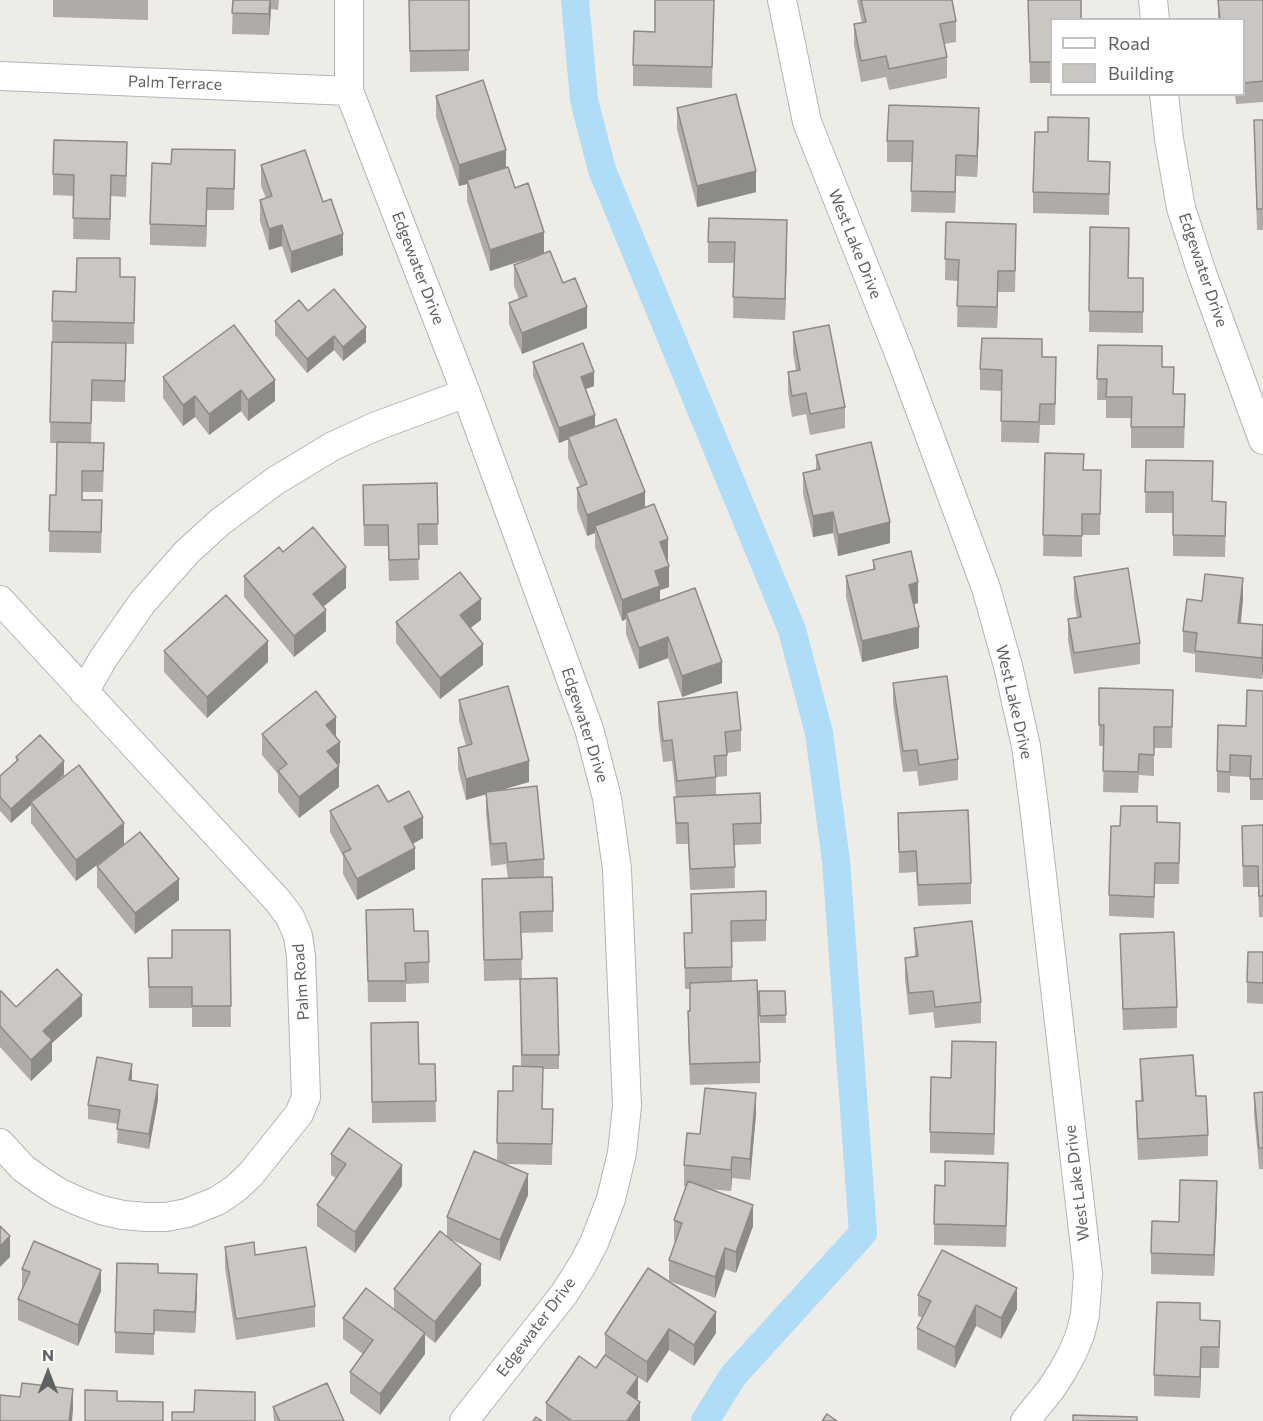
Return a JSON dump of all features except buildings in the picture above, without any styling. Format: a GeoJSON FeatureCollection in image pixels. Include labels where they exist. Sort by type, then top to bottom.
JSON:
{"type":"FeatureCollection","features":[{"type":"Feature","properties":{"kind":"street"},"geometry":{"type":"LineString","coordinates":[[350,0],[350,91]]}},
{"type":"Feature","properties":{"kind":"street","name":"West Lake Drive"},"geometry":{"type":"LineString","coordinates":[[782,0],[807,122],[900,356],[986,588],[1008,666],[1026,746],[1088,1274],[1085,1315],[1072,1354],[1051,1389],[1025,1421]]}},
{"type":"Feature","properties":{"kind":"street"},"geometry":{"type":"LineString","coordinates":[[1153,0],[1155,18]]}},
{"type":"Feature","properties":{"kind":"street","name":"Palm Terrace"},"geometry":{"type":"LineString","coordinates":[[0,76],[350,91]]}},
{"type":"Feature","properties":{"kind":"street","name":"Edgewater Drive"},"geometry":{"type":"LineString","coordinates":[[350,91],[466,393],[590,729],[607,798],[617,869],[627,1106],[622,1153],[611,1199],[588,1254],[564,1294],[464,1421]]}},
{"type":"Feature","properties":{"kind":"street","name":"Edgewater Drive"},"geometry":{"type":"LineString","coordinates":[[1164,96],[1168,139],[1181,208],[1202,273],[1263,440]]}},
{"type":"Feature","properties":{"kind":"street"},"geometry":{"type":"LineString","coordinates":[[84,692],[103,659],[142,603],[187,552],[220,522],[275,481],[333,446],[374,427],[466,393]]}},
{"type":"Feature","properties":{"kind":"street","name":"Palm Road"},"geometry":{"type":"LineString","coordinates":[[0,600],[290,917],[298,936],[301,956],[306,1097],[299,1114],[251,1174],[235,1189],[217,1201],[187,1213],[166,1217],[123,1215],[80,1202],[60,1193],[23,1168],[0,1143]]}},
{"type":"Feature","properties":{"kind":"waterway"},"geometry":{"type":"LineString","coordinates":[[575,0],[584,100],[602,170],[792,630],[819,733],[836,861],[863,1233],[733,1376],[705,1421]]}}]}
